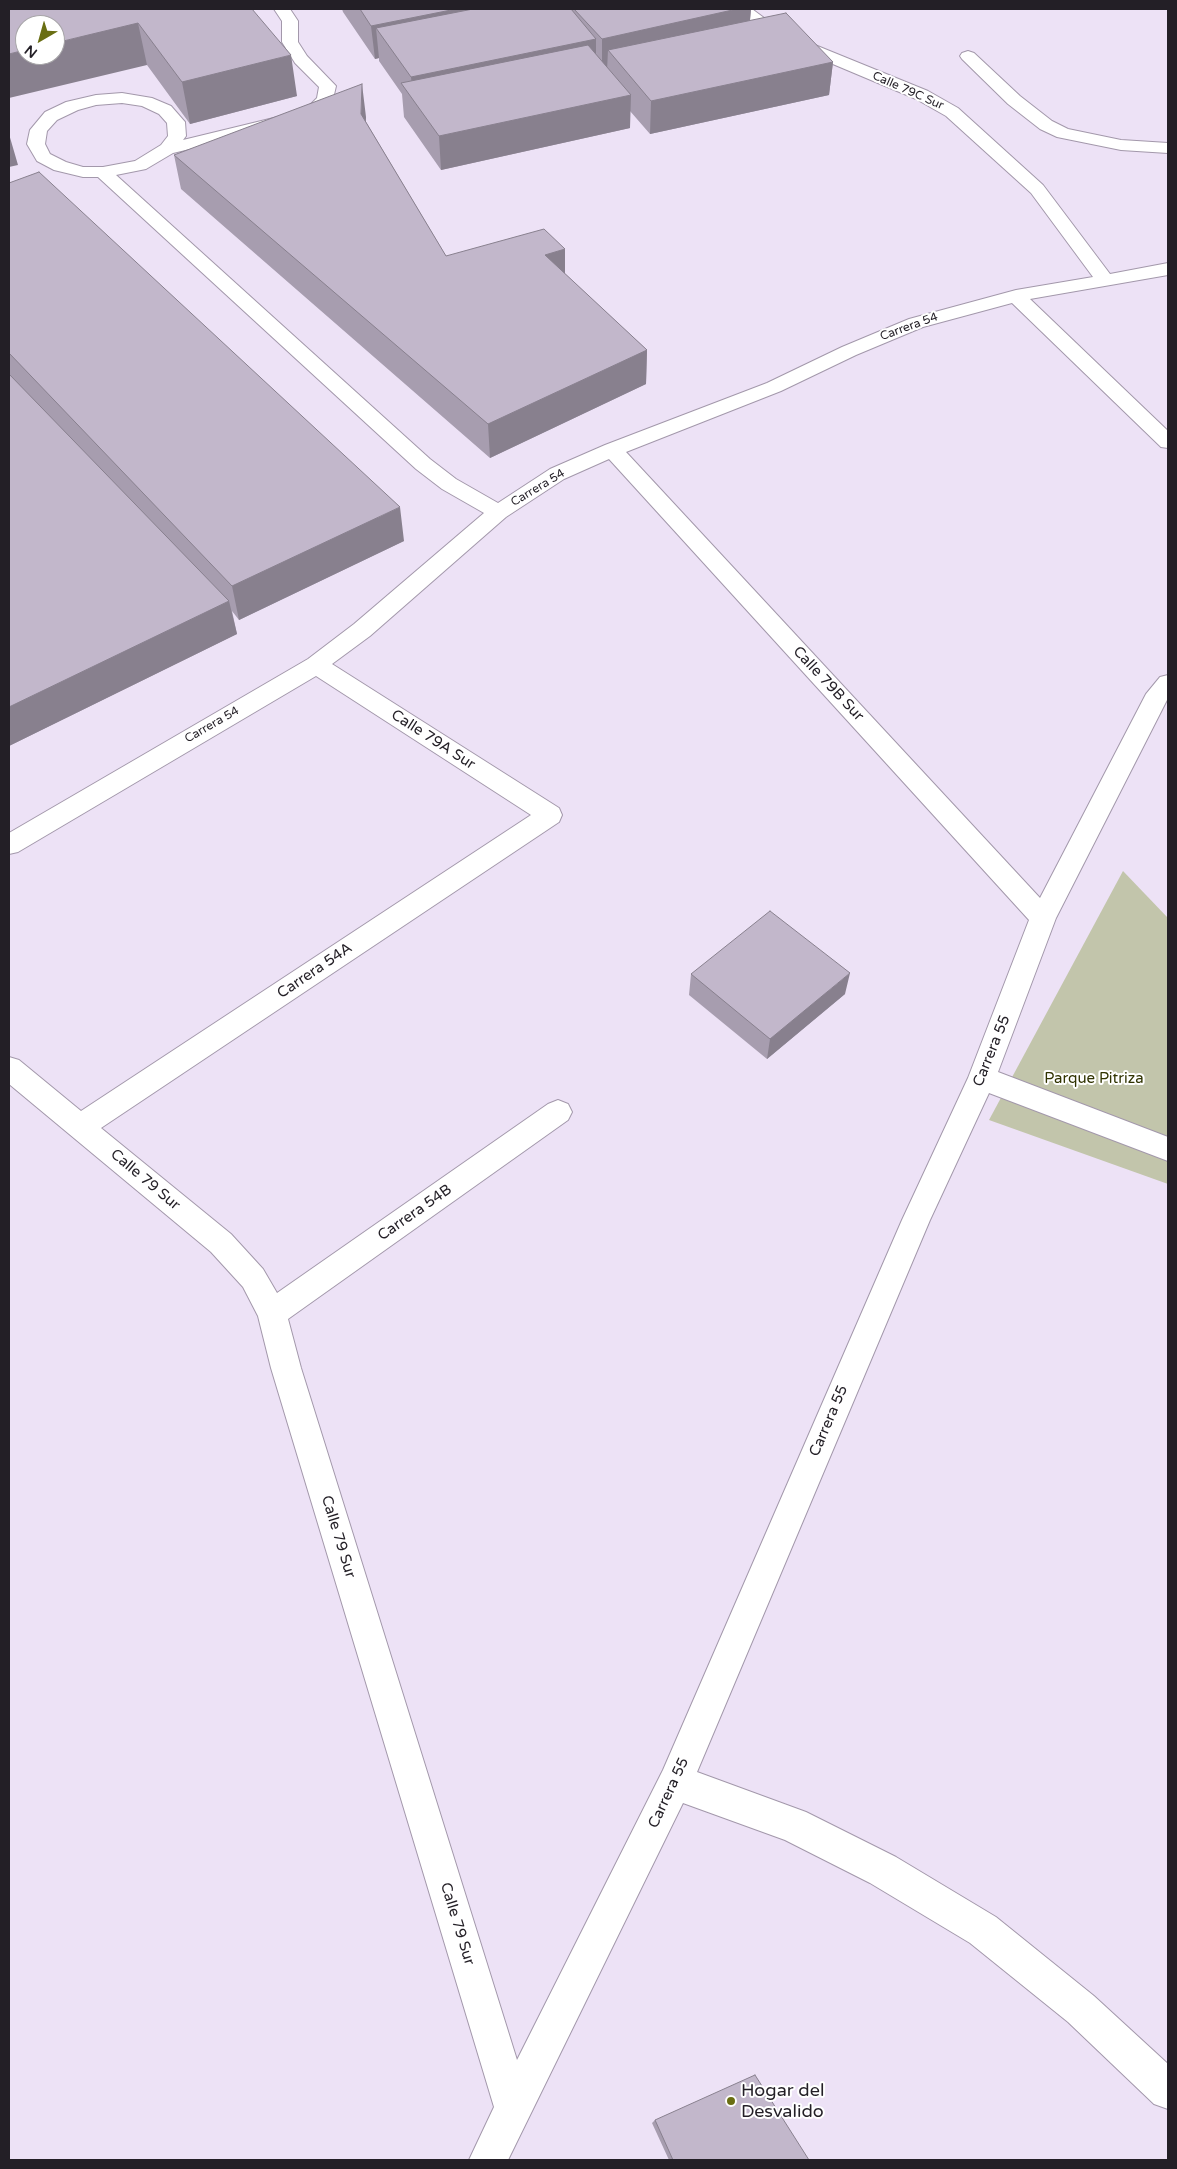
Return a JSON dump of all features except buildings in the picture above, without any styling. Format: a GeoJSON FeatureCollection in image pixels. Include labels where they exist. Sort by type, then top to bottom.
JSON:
{"type":"FeatureCollection","features":[{"type":"Feature","properties":{"kind":"street"},"geometry":{"type":"LineString","coordinates":[[46,181],[140,165],[167,149],[292,118],[315,110],[325,99],[328,86],[301,59],[290,42],[290,21],[282,9]]}},
{"type":"Feature","properties":{"kind":"street","name":"Calle 79C Sur"},"geometry":{"type":"LineString","coordinates":[[742,9],[777,35],[922,95],[952,112],[1037,189],[1104,279]]}},
{"type":"Feature","properties":{"kind":"street"},"geometry":{"type":"LineString","coordinates":[[968,56],[1014,100],[1046,125],[1062,133],[1121,145],[1168,148]]}},
{"type":"Feature","properties":{"kind":"street"},"geometry":{"type":"LineString","coordinates":[[167,149],[176,136],[176,122],[165,110],[146,102],[122,98],[96,100],[80,104],[51,116],[39,130],[36,144],[43,157],[60,166],[93,172],[423,464],[449,484],[498,512]]}},
{"type":"Feature","properties":{"kind":"street","name":"Carrera 54"},"geometry":{"type":"LineString","coordinates":[[9,845],[316,665],[362,630],[498,512],[557,474],[612,450],[774,387],[849,351],[916,323],[1016,296],[1168,269]]}},
{"type":"Feature","properties":{"kind":"street"},"geometry":{"type":"LineString","coordinates":[[1016,296],[1168,442]]}},
{"type":"Feature","properties":{"kind":"street","name":"Calle 79B Sur"},"geometry":{"type":"LineString","coordinates":[[612,450],[1043,918]]}},
{"type":"Feature","properties":{"kind":"street","name":"Calle 79A Sur"},"geometry":{"type":"LineString","coordinates":[[316,665],[550,815]]}},
{"type":"Feature","properties":{"kind":"street","name":"Carrera 55"},"geometry":{"type":"LineString","coordinates":[[488,2160],[675,1782],[916,1220],[982,1078],[1043,918],[1158,694],[1168,683]]}},
{"type":"Feature","properties":{"kind":"street","name":"Carrera 54A"},"geometry":{"type":"LineString","coordinates":[[80,1127],[550,815]]}},
{"type":"Feature","properties":{"kind":"street","name":"Calle 79 Sur"},"geometry":{"type":"LineString","coordinates":[[9,1068],[222,1243],[253,1278],[272,1313],[292,1386],[514,2107]]}},
{"type":"Feature","properties":{"kind":"street"},"geometry":{"type":"LineString","coordinates":[[982,1078],[1168,1149]]}},
{"type":"Feature","properties":{"kind":"street","name":"Carrera 54B"},"geometry":{"type":"LineString","coordinates":[[272,1313],[558,1112]]}},
{"type":"Feature","properties":{"kind":"street"},"geometry":{"type":"LineString","coordinates":[[675,1782],[793,1824],[883,1870],[983,1930],[1081,2010],[1168,2090]]}},
{"type":"Feature","properties":{"kind":"green space","name":"Parque Pitriza"},"geometry":{"type":"Polygon","coordinates":[[[1123,871],[1168,918],[1168,1184],[989,1120],[1123,871]]]}},
{"type":"Feature","properties":{"kind":"place","name":"Hogar del Desvalido"},"geometry":{"type":"Point","coordinates":[731,2101]}}]}
